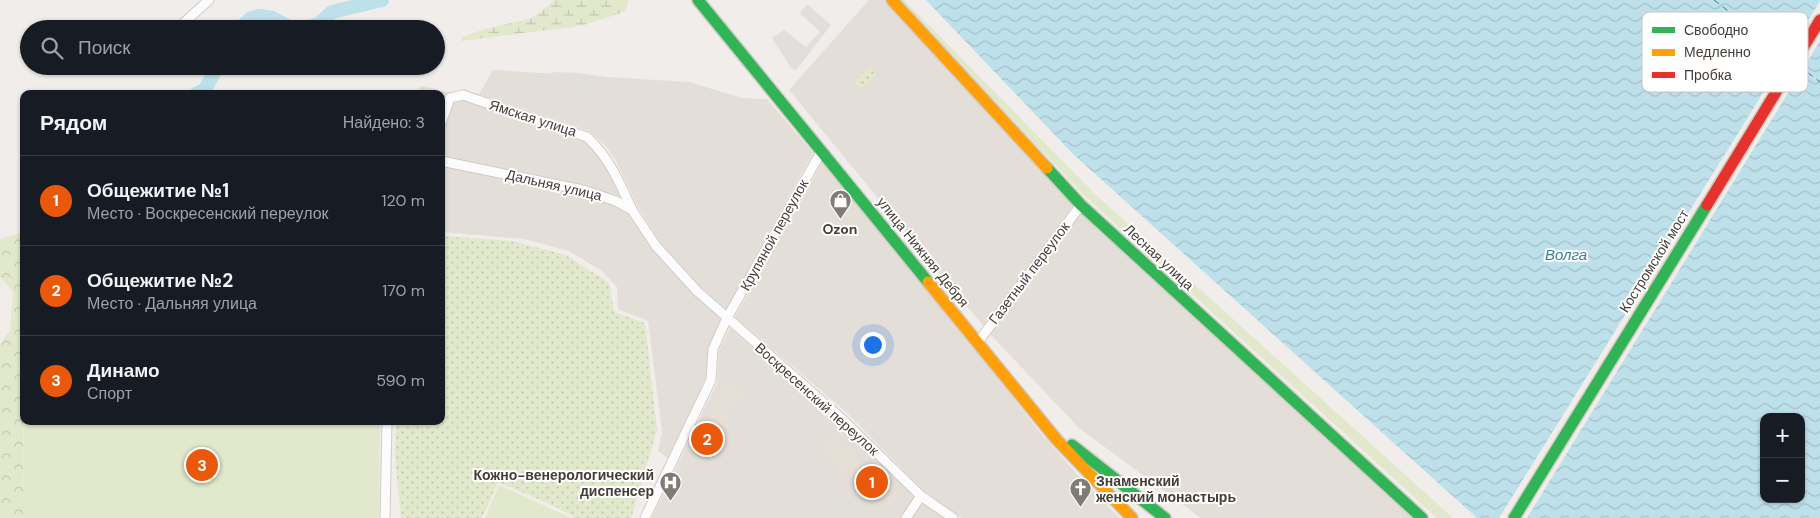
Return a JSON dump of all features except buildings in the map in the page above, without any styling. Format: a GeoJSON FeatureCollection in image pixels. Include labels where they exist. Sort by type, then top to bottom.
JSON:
{"type":"FeatureCollection","features":[{"type":"Feature","properties":{"kind":"main road","name":"улица Нижняя Дебря"},"geometry":{"type":"LineString","coordinates":[[698,0],[780,105],[821,152],[1045,424],[1087,473],[1132,518]]}},
{"type":"Feature","properties":{"kind":"main road","name":"Лесная улица"},"geometry":{"type":"LineString","coordinates":[[892,0],[1081,205],[1422,518]]}},
{"type":"Feature","properties":{"kind":"main road","name":"Костромской мост"},"geometry":{"type":"LineString","coordinates":[[1808,40],[1820,20]]}},
{"type":"Feature","properties":{"kind":"main road","name":"Костромской мост"},"geometry":{"type":"LineString","coordinates":[[1514,518],[1776,92]]}},
{"type":"Feature","properties":{"kind":"main road"},"geometry":{"type":"LineString","coordinates":[[1045,424],[1165,518]]}},
{"type":"Feature","properties":{"kind":"street"},"geometry":{"type":"LineString","coordinates":[[187,20],[209,0]]}},
{"type":"Feature","properties":{"kind":"street","name":"Ямская улица"},"geometry":{"type":"LineString","coordinates":[[445,112],[450,98],[463,95],[587,136],[600,148],[611,165],[632,210]]}},
{"type":"Feature","properties":{"kind":"street","name":"Крупяной переулок"},"geometry":{"type":"LineString","coordinates":[[727,318],[821,152]]}},
{"type":"Feature","properties":{"kind":"street","name":"Дальняя улица"},"geometry":{"type":"LineString","coordinates":[[445,162],[583,190],[616,201],[632,210],[656,246],[697,292],[727,318]]}},
{"type":"Feature","properties":{"kind":"street","name":"Газетный переулок"},"geometry":{"type":"LineString","coordinates":[[978,342],[1081,205]]}},
{"type":"Feature","properties":{"kind":"street"},"geometry":{"type":"LineString","coordinates":[[645,518],[711,380],[712,349],[727,318]]}},
{"type":"Feature","properties":{"kind":"street","name":"Воскресенский переулок"},"geometry":{"type":"LineString","coordinates":[[727,318],[841,418],[921,496],[953,518]]}},
{"type":"Feature","properties":{"kind":"street"},"geometry":{"type":"LineString","coordinates":[[385,518],[387,425]]}},
{"type":"Feature","properties":{"kind":"street"},"geometry":{"type":"LineString","coordinates":[[906,518],[921,496]]}},
{"type":"Feature","properties":{"kind":"shaded area"},"geometry":{"type":"Polygon","coordinates":[[[869,0],[886,0],[1075,203],[985,328],[789,90],[869,0]]]}},
{"type":"Feature","properties":{"kind":"shaded area"},"geometry":{"type":"Polygon","coordinates":[[[807,4],[831,25],[796,70],[791,68],[772,38],[784,30],[806,47],[820,32],[800,13],[807,4]]]}},
{"type":"Feature","properties":{"kind":"shaded area"},"geometry":{"type":"Polygon","coordinates":[[[493,70],[689,82],[742,98],[767,99],[813,153],[726,309],[701,287],[660,242],[638,207],[616,161],[605,145],[589,131],[479,94],[493,70]]]}},
{"type":"Feature","properties":{"kind":"shaded area"},"geometry":{"type":"Polygon","coordinates":[[[553,72],[605,77],[598,94],[550,82],[553,72]]]}},
{"type":"Feature","properties":{"kind":"shaded area"},"geometry":{"type":"Polygon","coordinates":[[[420,86],[439,90],[419,90],[420,86]]]}},
{"type":"Feature","properties":{"kind":"shaded area"},"geometry":{"type":"Polygon","coordinates":[[[445,91],[467,96],[581,135],[598,151],[623,197],[445,161],[445,91]]]}},
{"type":"Feature","properties":{"kind":"shaded area"},"geometry":{"type":"Polygon","coordinates":[[[822,163],[973,346],[1038,430],[1081,479],[1120,518],[962,518],[924,491],[847,413],[735,317],[822,163]]]}},
{"type":"Feature","properties":{"kind":"shaded area"},"geometry":{"type":"Polygon","coordinates":[[[445,165],[587,194],[611,202],[630,214],[653,251],[723,319],[709,346],[707,380],[669,459],[658,451],[662,432],[648,321],[618,309],[617,287],[602,271],[569,251],[524,239],[445,232],[445,165]]]}},
{"type":"Feature","properties":{"kind":"shaded area"},"geometry":{"type":"Polygon","coordinates":[[[1079,213],[1414,518],[1201,518],[1079,428],[990,334],[1079,213]]]}},
{"type":"Feature","properties":{"kind":"shaded area"},"geometry":{"type":"Polygon","coordinates":[[[730,328],[916,495],[902,518],[652,518],[717,383],[719,351],[730,328]]]}},
{"type":"Feature","properties":{"kind":"shaded area"},"geometry":{"type":"Polygon","coordinates":[[[726,383],[742,391],[704,464],[688,456],[726,383]]]}},
{"type":"Feature","properties":{"kind":"shaded area"},"geometry":{"type":"Polygon","coordinates":[[[832,435],[902,495],[890,509],[820,449],[832,435]]]}},
{"type":"Feature","properties":{"kind":"shaded area"},"geometry":{"type":"Polygon","coordinates":[[[847,493],[876,518],[827,516],[847,493]]]}},
{"type":"Feature","properties":{"kind":"shaded area"},"geometry":{"type":"Polygon","coordinates":[[[1261,500],[1278,515],[1275,518],[1244,518],[1261,500]]]}},
{"type":"Feature","properties":{"kind":"shaded area"},"geometry":{"type":"Polygon","coordinates":[[[922,502],[945,518],[913,518],[922,502]]]}},
{"type":"Feature","properties":{"kind":"green space"},"geometry":{"type":"Polygon","coordinates":[[[555,0],[629,0],[624,12],[581,26],[461,41],[462,37],[482,30],[532,18],[555,0]]]}},
{"type":"Feature","properties":{"kind":"green space"},"geometry":{"type":"Polygon","coordinates":[[[897,0],[904,0],[1095,194],[1453,518],[1437,518],[1086,197],[897,0]]]}},
{"type":"Feature","properties":{"kind":"green space"},"geometry":{"type":"Polygon","coordinates":[[[870,67],[877,74],[861,89],[854,81],[870,67]]]}},
{"type":"Feature","properties":{"kind":"green space"},"geometry":{"type":"Polygon","coordinates":[[[20,233],[20,425],[23,425],[23,518],[0,518],[0,344],[10,330],[13,292],[0,277],[0,239],[20,233]]]}},
{"type":"Feature","properties":{"kind":"green space"},"geometry":{"type":"Polygon","coordinates":[[[445,236],[512,241],[566,255],[609,283],[614,312],[645,323],[657,430],[631,518],[574,518],[558,508],[498,482],[482,518],[401,518],[395,457],[396,425],[445,425],[445,236]]]}},
{"type":"Feature","properties":{"kind":"green space"},"geometry":{"type":"Polygon","coordinates":[[[24,425],[380,425],[379,518],[23,518],[24,425]]]}},
{"type":"Feature","properties":{"kind":"green space"},"geometry":{"type":"Polygon","coordinates":[[[499,485],[567,516],[571,518],[485,518],[499,485]]]}},
{"type":"Feature","properties":{"kind":"water","name":"Волга"},"geometry":{"type":"Polygon","coordinates":[[[926,0],[1820,0],[1820,518],[1477,518],[1073,154],[926,0]]]}},
{"type":"Feature","properties":{"kind":"pier"},"geometry":{"type":"Polygon","coordinates":[[[1820,1],[1820,41],[1808,61],[1808,20],[1820,1]]]}},
{"type":"Feature","properties":{"kind":"pier"},"geometry":{"type":"Polygon","coordinates":[[[1763,92],[1789,92],[1527,518],[1499,518],[1763,92]]]}},
{"type":"Feature","properties":{"kind":"waterway"},"geometry":{"type":"LineString","coordinates":[[323,20],[332,12],[382,0]]}},
{"type":"Feature","properties":{"kind":"waterway"},"geometry":{"type":"LineString","coordinates":[[249,20],[259,16],[276,20]]}},
{"type":"Feature","properties":{"kind":"waterway"},"geometry":{"type":"LineString","coordinates":[[203,90],[213,75]]}},
{"type":"Feature","properties":{"kind":"ferry route"},"geometry":{"type":"LineString","coordinates":[[1714,0],[1730,12]]}},
{"type":"Feature","properties":{"kind":"ferry route"},"geometry":{"type":"LineString","coordinates":[[1808,73],[1820,82]]}},
{"type":"Feature","properties":{"kind":"traffic: fast"},"geometry":{"type":"LineString","coordinates":[[698,0],[928,282]]}},
{"type":"Feature","properties":{"kind":"traffic: fast"},"geometry":{"type":"LineString","coordinates":[[1047,168],[1081,205],[1422,518]]}},
{"type":"Feature","properties":{"kind":"traffic: fast"},"geometry":{"type":"LineString","coordinates":[[1514,518],[1707,205]]}},
{"type":"Feature","properties":{"kind":"traffic: fast"},"geometry":{"type":"LineString","coordinates":[[1072,445],[1165,518]]}},
{"type":"Feature","properties":{"kind":"traffic: slow"},"geometry":{"type":"LineString","coordinates":[[892,0],[1047,168]]}},
{"type":"Feature","properties":{"kind":"traffic: slow"},"geometry":{"type":"LineString","coordinates":[[928,282],[1057,440],[1132,518]]}},
{"type":"Feature","properties":{"kind":"traffic: jam"},"geometry":{"type":"LineString","coordinates":[[1808,40],[1820,20]]}},
{"type":"Feature","properties":{"kind":"traffic: jam"},"geometry":{"type":"LineString","coordinates":[[1707,205],[1776,92]]}},
{"type":"Feature","properties":{"kind":"place","name":"Ozon"},"geometry":{"type":"Point","coordinates":[840,220]}},
{"type":"Feature","properties":{"kind":"place","name":"Общежитие №2"},"geometry":{"type":"Point","coordinates":[707,439]}},
{"type":"Feature","properties":{"kind":"place","name":"Динамо"},"geometry":{"type":"Point","coordinates":[202,465]}},
{"type":"Feature","properties":{"kind":"place","name":"Общежитие №1"},"geometry":{"type":"Point","coordinates":[872,482]}},
{"type":"Feature","properties":{"kind":"place","name":"Кожно-венерологический диспенсер"},"geometry":{"type":"Point","coordinates":[670,502]}},
{"type":"Feature","properties":{"kind":"place","name":"Знаменский женский монастырь"},"geometry":{"type":"Point","coordinates":[1080,508]}}]}
